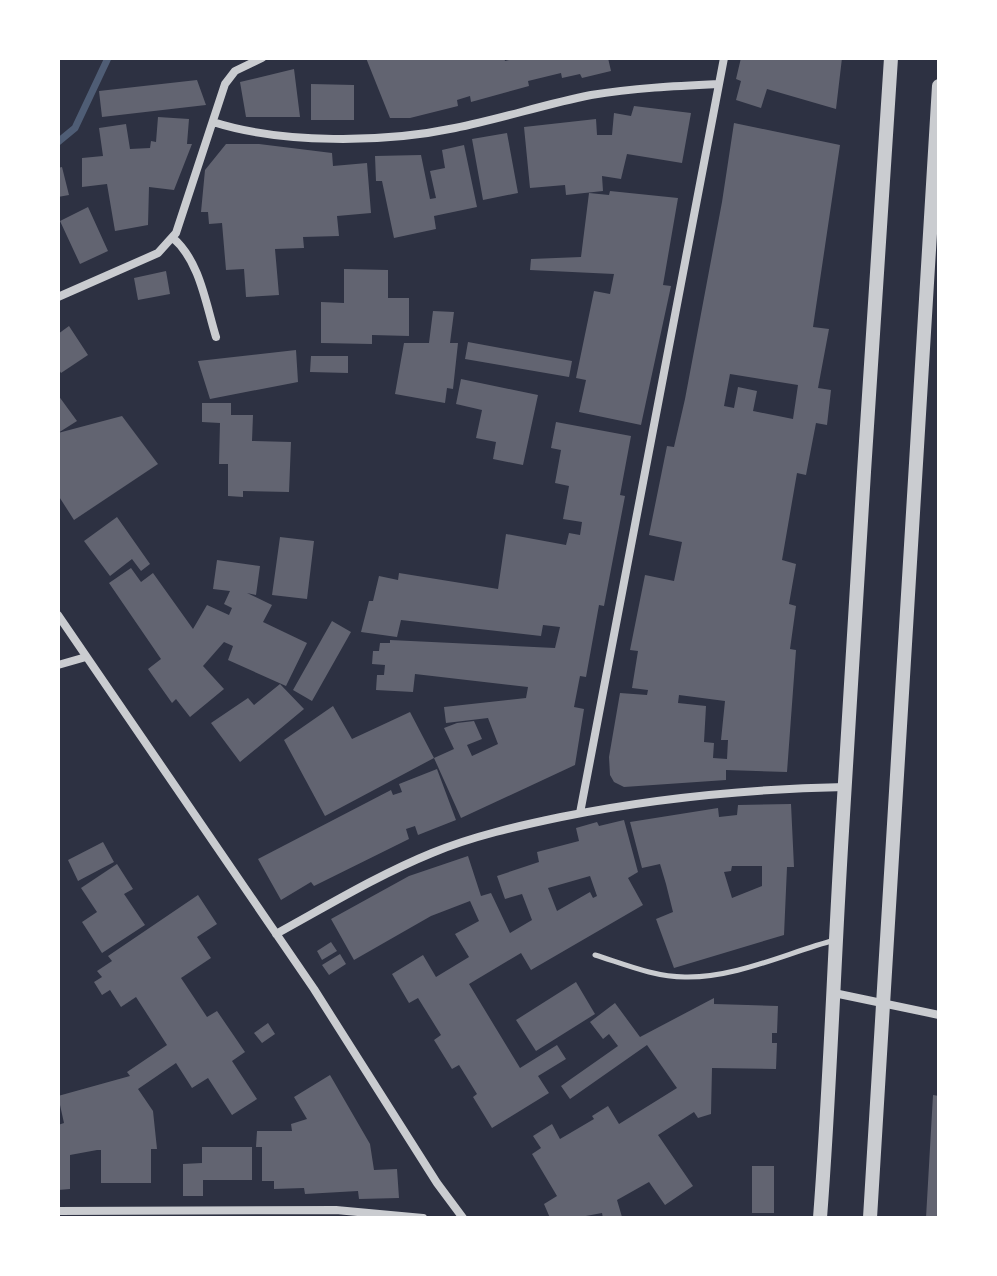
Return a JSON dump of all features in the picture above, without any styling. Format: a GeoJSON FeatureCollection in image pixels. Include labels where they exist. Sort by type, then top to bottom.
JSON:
{"type":"FeatureCollection","features":[{"type":"Feature","properties":{"kind":"street"},"geometry":{"type":"LineString","coordinates":[[58,297],[158,253],[173,238],[229,76],[262,58]]}},
{"type":"Feature","properties":{"kind":"street"},"geometry":{"type":"LineString","coordinates":[[580,813],[724,58]]}},
{"type":"Feature","properties":{"kind":"street"},"geometry":{"type":"LineString","coordinates":[[820,1218],[891,58]]}},
{"type":"Feature","properties":{"kind":"street"},"geometry":{"type":"LineString","coordinates":[[213,122],[258,133],[398,138],[455,128],[593,95],[652,87],[719,84]]}},
{"type":"Feature","properties":{"kind":"street"},"geometry":{"type":"LineString","coordinates":[[870,1218],[939,86]]}},
{"type":"Feature","properties":{"kind":"street"},"geometry":{"type":"LineString","coordinates":[[173,238],[188,254],[195,270],[216,337]]}},
{"type":"Feature","properties":{"kind":"street"},"geometry":{"type":"LineString","coordinates":[[58,615],[276,934],[463,1218]]}},
{"type":"Feature","properties":{"kind":"street"},"geometry":{"type":"LineString","coordinates":[[58,665],[86,657]]}},
{"type":"Feature","properties":{"kind":"street"},"geometry":{"type":"LineString","coordinates":[[276,934],[390,871],[435,851],[524,825],[648,802],[754,790],[845,787]]}},
{"type":"Feature","properties":{"kind":"street"},"geometry":{"type":"LineString","coordinates":[[834,993],[939,1015]]}},
{"type":"Feature","properties":{"kind":"street"},"geometry":{"type":"LineString","coordinates":[[58,1211],[336,1210],[423,1218]]}},
{"type":"Feature","properties":{"kind":"lane"},"geometry":{"type":"LineString","coordinates":[[595,955],[657,974],[684,977],[725,974],[835,939]]}},
{"type":"Feature","properties":{"kind":"building"},"geometry":{"type":"Polygon","coordinates":[[[366,58],[504,58],[505,61],[518,58],[608,58],[611,71],[582,78],[580,74],[562,78],[561,73],[528,81],[529,86],[471,102],[470,96],[457,100],[458,106],[410,118],[390,118],[366,58]]]}},
{"type":"Feature","properties":{"kind":"building"},"geometry":{"type":"Polygon","coordinates":[[[741,58],[842,58],[836,109],[767,89],[761,108],[736,100],[741,81],[736,79],[741,58]]]}},
{"type":"Feature","properties":{"kind":"building"},"geometry":{"type":"Polygon","coordinates":[[[294,69],[300,117],[246,117],[240,82],[294,69]]]}},
{"type":"Feature","properties":{"kind":"building"},"geometry":{"type":"Polygon","coordinates":[[[197,80],[206,105],[102,117],[99,91],[197,80]]]}},
{"type":"Feature","properties":{"kind":"building"},"geometry":{"type":"Polygon","coordinates":[[[311,84],[354,85],[354,120],[311,120],[311,84]]]}},
{"type":"Feature","properties":{"kind":"building"},"geometry":{"type":"Polygon","coordinates":[[[634,106],[691,113],[682,163],[627,154],[621,179],[602,176],[603,191],[566,195],[565,185],[530,188],[524,127],[596,119],[597,135],[612,135],[614,113],[631,116],[634,106]]]}},
{"type":"Feature","properties":{"kind":"building"},"geometry":{"type":"Polygon","coordinates":[[[158,117],[189,119],[187,144],[192,144],[174,190],[149,187],[148,225],[115,231],[107,184],[82,187],[82,158],[103,156],[99,128],[126,124],[130,149],[150,148],[151,141],[156,142],[158,117]]]}},
{"type":"Feature","properties":{"kind":"building"},"geometry":{"type":"Polygon","coordinates":[[[734,123],[840,145],[813,327],[829,329],[818,388],[831,390],[827,425],[816,423],[806,475],[797,473],[782,560],[796,564],[789,604],[796,606],[790,649],[796,650],[787,772],[726,770],[726,780],[624,787],[614,782],[610,775],[609,757],[620,693],[647,695],[648,690],[632,688],[638,651],[630,650],[645,575],[674,581],[682,542],[649,535],[667,446],[674,447],[685,399],[734,123]],[[730,374],[724,406],[734,408],[738,387],[757,391],[753,411],[793,419],[798,385],[730,374]],[[679,695],[678,703],[706,706],[704,742],[714,743],[713,758],[727,759],[728,740],[721,740],[725,701],[679,695]]]}},
{"type":"Feature","properties":{"kind":"building"},"geometry":{"type":"Polygon","coordinates":[[[507,133],[518,193],[483,200],[472,139],[507,133]]]}},
{"type":"Feature","properties":{"kind":"building"},"geometry":{"type":"Polygon","coordinates":[[[226,144],[259,144],[332,153],[333,166],[367,163],[371,213],[337,216],[339,236],[303,237],[304,248],[275,249],[279,295],[246,297],[244,269],[226,270],[222,223],[209,224],[208,212],[201,212],[205,170],[226,144]]]}},
{"type":"Feature","properties":{"kind":"building"},"geometry":{"type":"Polygon","coordinates":[[[464,145],[477,207],[434,216],[436,229],[394,238],[382,181],[376,181],[375,156],[421,155],[430,199],[436,198],[430,171],[445,168],[442,150],[464,145]]]}},
{"type":"Feature","properties":{"kind":"building"},"geometry":{"type":"Polygon","coordinates":[[[62,167],[69,195],[58,197],[58,168],[62,167]]]}},
{"type":"Feature","properties":{"kind":"building"},"geometry":{"type":"Polygon","coordinates":[[[610,191],[678,198],[663,285],[671,286],[641,425],[579,412],[586,380],[576,378],[594,291],[610,294],[614,274],[530,270],[531,259],[581,257],[589,193],[609,195],[610,191]]]}},
{"type":"Feature","properties":{"kind":"building"},"geometry":{"type":"Polygon","coordinates":[[[88,207],[108,251],[80,264],[60,221],[88,207]]]}},
{"type":"Feature","properties":{"kind":"building"},"geometry":{"type":"Polygon","coordinates":[[[344,269],[388,270],[388,298],[409,298],[409,336],[372,335],[372,344],[321,343],[321,302],[344,303],[344,269]]]}},
{"type":"Feature","properties":{"kind":"building"},"geometry":{"type":"Polygon","coordinates":[[[166,271],[170,294],[138,300],[134,278],[166,271]]]}},
{"type":"Feature","properties":{"kind":"building"},"geometry":{"type":"Polygon","coordinates":[[[433,311],[454,312],[450,343],[458,343],[453,389],[447,388],[445,403],[395,394],[404,343],[429,343],[433,311]]]}},
{"type":"Feature","properties":{"kind":"building"},"geometry":{"type":"Polygon","coordinates":[[[69,326],[88,355],[61,373],[58,368],[58,334],[69,326]]]}},
{"type":"Feature","properties":{"kind":"building"},"geometry":{"type":"Polygon","coordinates":[[[468,342],[572,361],[569,377],[465,359],[468,342]]]}},
{"type":"Feature","properties":{"kind":"building"},"geometry":{"type":"Polygon","coordinates":[[[296,350],[298,382],[210,399],[198,361],[296,350]]]}},
{"type":"Feature","properties":{"kind":"building"},"geometry":{"type":"Polygon","coordinates":[[[311,356],[348,356],[348,373],[310,372],[311,356]]]}},
{"type":"Feature","properties":{"kind":"building"},"geometry":{"type":"Polygon","coordinates":[[[461,379],[538,395],[523,465],[493,459],[496,442],[476,438],[482,410],[456,404],[461,379]]]}},
{"type":"Feature","properties":{"kind":"building"},"geometry":{"type":"Polygon","coordinates":[[[58,395],[77,421],[58,433],[58,395]]]}},
{"type":"Feature","properties":{"kind":"building"},"geometry":{"type":"Polygon","coordinates":[[[202,403],[231,403],[231,415],[253,415],[252,441],[291,442],[289,492],[243,491],[243,497],[228,496],[228,464],[219,464],[220,423],[202,422],[202,403]]]}},
{"type":"Feature","properties":{"kind":"building"},"geometry":{"type":"Polygon","coordinates":[[[122,416],[158,464],[74,520],[58,495],[58,433],[122,416]]]}},
{"type":"Feature","properties":{"kind":"building"},"geometry":{"type":"Polygon","coordinates":[[[556,422],[631,436],[620,495],[625,496],[604,606],[599,605],[586,677],[580,676],[574,707],[584,709],[575,765],[461,818],[434,758],[454,749],[444,728],[457,723],[474,721],[482,739],[467,745],[472,756],[498,744],[488,718],[446,723],[444,707],[526,698],[528,687],[415,674],[413,692],[376,690],[377,675],[384,675],[385,665],[372,664],[373,651],[379,651],[380,643],[390,643],[390,640],[555,648],[560,627],[543,625],[541,636],[401,620],[397,637],[361,632],[379,576],[398,580],[399,573],[498,589],[506,534],[566,545],[569,533],[580,535],[582,522],[563,519],[569,486],[555,483],[561,450],[551,448],[556,422]]]}},
{"type":"Feature","properties":{"kind":"building"},"geometry":{"type":"Polygon","coordinates":[[[117,517],[150,564],[141,571],[132,559],[110,576],[84,541],[117,517]]]}},
{"type":"Feature","properties":{"kind":"building"},"geometry":{"type":"Polygon","coordinates":[[[280,537],[314,541],[307,599],[272,595],[280,537]]]}},
{"type":"Feature","properties":{"kind":"building"},"geometry":{"type":"Polygon","coordinates":[[[217,560],[260,566],[256,595],[247,593],[272,605],[263,622],[307,643],[286,686],[228,660],[233,646],[224,642],[203,666],[224,689],[190,717],[176,699],[172,703],[148,669],[161,659],[109,583],[131,568],[141,582],[153,573],[193,629],[207,605],[229,615],[232,608],[224,604],[230,591],[213,589],[217,560]]]}},
{"type":"Feature","properties":{"kind":"building"},"geometry":{"type":"Polygon","coordinates":[[[332,621],[351,632],[312,701],[293,690],[332,621]]]}},
{"type":"Feature","properties":{"kind":"building"},"geometry":{"type":"Polygon","coordinates":[[[280,684],[304,709],[240,762],[211,723],[248,698],[254,705],[280,684]]]}},
{"type":"Feature","properties":{"kind":"building"},"geometry":{"type":"Polygon","coordinates":[[[333,706],[352,739],[410,712],[434,758],[325,816],[284,740],[333,706]]]}},
{"type":"Feature","properties":{"kind":"building"},"geometry":{"type":"Polygon","coordinates":[[[437,769],[456,820],[418,835],[415,826],[406,829],[409,839],[314,886],[311,882],[281,900],[258,859],[391,790],[393,795],[402,792],[399,784],[437,769]]]}},
{"type":"Feature","properties":{"kind":"building"},"geometry":{"type":"Polygon","coordinates":[[[791,804],[794,867],[787,867],[784,935],[674,968],[656,919],[673,912],[660,864],[642,868],[630,822],[718,808],[719,817],[737,815],[738,805],[791,804]],[[732,866],[731,871],[724,872],[732,898],[762,886],[762,866],[732,866]]]}},
{"type":"Feature","properties":{"kind":"building"},"geometry":{"type":"Polygon","coordinates":[[[624,820],[638,872],[628,878],[643,905],[531,970],[521,953],[469,984],[520,1068],[557,1045],[566,1059],[538,1076],[549,1093],[492,1128],[473,1097],[477,1094],[459,1065],[452,1069],[434,1040],[441,1035],[418,998],[409,1003],[392,974],[423,955],[436,977],[469,957],[455,934],[479,921],[470,901],[431,916],[354,960],[331,919],[409,876],[468,856],[481,896],[491,893],[510,933],[532,920],[522,894],[505,899],[497,876],[539,862],[537,852],[579,841],[576,828],[597,822],[599,826],[624,820]],[[590,876],[548,888],[557,911],[590,892],[593,898],[597,896],[590,876]]]}},
{"type":"Feature","properties":{"kind":"building"},"geometry":{"type":"Polygon","coordinates":[[[103,842],[114,862],[78,881],[68,860],[103,842]]]}},
{"type":"Feature","properties":{"kind":"building"},"geometry":{"type":"Polygon","coordinates":[[[117,864],[133,889],[124,894],[145,925],[102,953],[82,922],[97,912],[81,888],[117,864]]]}},
{"type":"Feature","properties":{"kind":"building"},"geometry":{"type":"Polygon","coordinates":[[[198,895],[217,924],[197,937],[211,958],[181,978],[207,1017],[217,1011],[245,1052],[232,1061],[257,1099],[232,1115],[208,1078],[192,1088],[176,1063],[138,1089],[153,1111],[157,1149],[151,1149],[151,1183],[101,1183],[101,1150],[97,1150],[70,1155],[70,1189],[58,1190],[58,1125],[64,1123],[58,1096],[130,1076],[127,1072],[167,1045],[136,997],[121,1007],[110,990],[102,995],[94,982],[102,977],[97,971],[112,961],[108,956],[198,895]]]}},
{"type":"Feature","properties":{"kind":"building"},"geometry":{"type":"Polygon","coordinates":[[[331,942],[337,951],[322,960],[317,951],[331,942]]]}},
{"type":"Feature","properties":{"kind":"building"},"geometry":{"type":"Polygon","coordinates":[[[340,954],[346,964],[329,975],[322,965],[340,954]]]}},
{"type":"Feature","properties":{"kind":"building"},"geometry":{"type":"Polygon","coordinates":[[[576,982],[595,1014],[536,1051],[516,1020],[576,982]]]}},
{"type":"Feature","properties":{"kind":"building"},"geometry":{"type":"Polygon","coordinates":[[[714,998],[714,1004],[778,1006],[777,1033],[772,1033],[772,1043],[777,1043],[776,1069],[712,1068],[711,1114],[698,1118],[694,1112],[658,1135],[693,1186],[665,1205],[649,1182],[617,1200],[622,1217],[603,1218],[602,1213],[550,1218],[544,1204],[557,1196],[532,1154],[541,1148],[533,1136],[552,1124],[560,1139],[594,1119],[592,1116],[608,1106],[619,1124],[677,1088],[647,1045],[570,1099],[561,1086],[618,1046],[609,1034],[603,1039],[590,1022],[615,1003],[640,1037],[714,998]]]}},
{"type":"Feature","properties":{"kind":"building"},"geometry":{"type":"Polygon","coordinates":[[[268,1023],[275,1034],[262,1043],[254,1033],[268,1023]]]}},
{"type":"Feature","properties":{"kind":"building"},"geometry":{"type":"Polygon","coordinates":[[[330,1075],[370,1144],[374,1170],[397,1169],[399,1198],[359,1199],[358,1191],[305,1194],[304,1188],[274,1189],[274,1181],[262,1181],[262,1147],[256,1147],[257,1131],[292,1131],[291,1124],[307,1119],[294,1097],[330,1075]]]}},
{"type":"Feature","properties":{"kind":"building"},"geometry":{"type":"Polygon","coordinates":[[[933,1095],[939,1096],[939,1218],[926,1218],[933,1095]]]}},
{"type":"Feature","properties":{"kind":"building"},"geometry":{"type":"Polygon","coordinates":[[[202,1147],[252,1147],[252,1180],[203,1180],[203,1196],[183,1196],[183,1164],[202,1163],[202,1147]]]}},
{"type":"Feature","properties":{"kind":"building"},"geometry":{"type":"Polygon","coordinates":[[[752,1166],[774,1166],[774,1213],[752,1213],[752,1166]]]}},
{"type":"Feature","properties":{"kind":"waterway"},"geometry":{"type":"LineString","coordinates":[[58,142],[75,128],[108,58]]}}]}
